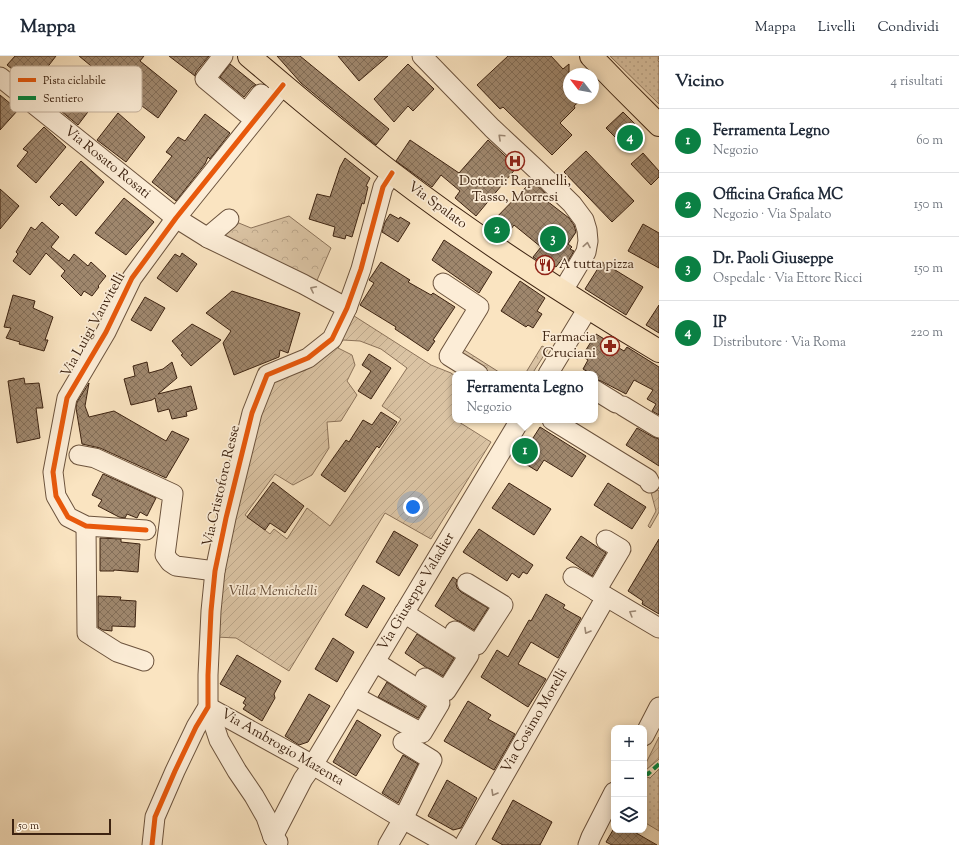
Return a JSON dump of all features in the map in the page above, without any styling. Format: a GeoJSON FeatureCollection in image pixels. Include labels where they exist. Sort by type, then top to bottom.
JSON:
{"type":"FeatureCollection","features":[{"type":"Feature","properties":{"kind":"main road","name":"Via Spalato"},"geometry":{"type":"LineString","coordinates":[[249,56],[347,138],[392,173],[482,238],[562,292],[659,351]]}},
{"type":"Feature","properties":{"kind":"main road"},"geometry":{"type":"LineString","coordinates":[[591,56],[659,125]]}},
{"type":"Feature","properties":{"kind":"street"},"geometry":{"type":"LineString","coordinates":[[223,56],[205,80],[246,113],[262,93]]}},
{"type":"Feature","properties":{"kind":"street"},"geometry":{"type":"LineString","coordinates":[[422,56],[492,128],[572,204],[584,220],[588,230],[586,252],[562,292]]}},
{"type":"Feature","properties":{"kind":"street","name":"Via Rosato Rosati"},"geometry":{"type":"LineString","coordinates":[[0,77],[10,85]]}},
{"type":"Feature","properties":{"kind":"street","name":"Via Luigi Vanvitelli"},"geometry":{"type":"LineString","coordinates":[[146,530],[86,526],[68,516],[56,496],[53,472],[67,398],[106,332],[132,278],[176,218],[283,85]]}},
{"type":"Feature","properties":{"kind":"street","name":"Via Rosato Rosati"},"geometry":{"type":"LineString","coordinates":[[44,112],[176,218],[208,238],[303,284],[347,308]]}},
{"type":"Feature","properties":{"kind":"street","name":"Via Cristoforo Resse"},"geometry":{"type":"LineString","coordinates":[[208,707],[211,611],[215,571],[226,518],[252,413],[267,375],[308,358],[332,339],[347,308],[361,269],[383,187],[392,173]]}},
{"type":"Feature","properties":{"kind":"street"},"geometry":{"type":"LineString","coordinates":[[208,238],[229,219]]}},
{"type":"Feature","properties":{"kind":"street"},"geometry":{"type":"LineString","coordinates":[[444,283],[479,307],[449,356],[473,371]]}},
{"type":"Feature","properties":{"kind":"street"},"geometry":{"type":"LineString","coordinates":[[550,371],[588,308]]}},
{"type":"Feature","properties":{"kind":"street"},"geometry":{"type":"LineString","coordinates":[[598,392],[659,428]]}},
{"type":"Feature","properties":{"kind":"street","name":"Via Giuseppe Valadier"},"geometry":{"type":"LineString","coordinates":[[277,841],[303,779],[313,765],[518,423]]}},
{"type":"Feature","properties":{"kind":"street"},"geometry":{"type":"LineString","coordinates":[[557,423],[651,478]]}},
{"type":"Feature","properties":{"kind":"street"},"geometry":{"type":"LineString","coordinates":[[79,455],[95,458],[173,494],[165,555],[170,562],[176,566],[215,571]]}},
{"type":"Feature","properties":{"kind":"street"},"geometry":{"type":"LineString","coordinates":[[86,526],[87,633],[117,652],[144,661]]}},
{"type":"Feature","properties":{"kind":"street","name":"Via Cosimo Morelli"},"geometry":{"type":"LineString","coordinates":[[464,845],[601,594],[621,550],[606,540]]}},
{"type":"Feature","properties":{"kind":"street"},"geometry":{"type":"LineString","coordinates":[[573,577],[659,628]]}},
{"type":"Feature","properties":{"kind":"street"},"geometry":{"type":"LineString","coordinates":[[407,609],[418,608],[477,645],[503,605],[467,583]]}},
{"type":"Feature","properties":{"kind":"street"},"geometry":{"type":"LineString","coordinates":[[399,661],[446,691],[469,655],[407,609]]}},
{"type":"Feature","properties":{"kind":"street"},"geometry":{"type":"LineString","coordinates":[[354,696],[422,734],[440,703],[375,662]]}},
{"type":"Feature","properties":{"kind":"street"},"geometry":{"type":"LineString","coordinates":[[152,845],[155,817],[196,727],[208,707]]}},
{"type":"Feature","properties":{"kind":"street","name":"Via Ambrogio Mazenta"},"geometry":{"type":"LineString","coordinates":[[208,707],[313,765],[449,845]]}},
{"type":"Feature","properties":{"kind":"street","name":"Via Ambrogio Mazenta"},"geometry":{"type":"LineString","coordinates":[[208,707],[219,740],[254,796],[277,841]]}},
{"type":"Feature","properties":{"kind":"street"},"geometry":{"type":"LineString","coordinates":[[647,730],[659,707]]}},
{"type":"Feature","properties":{"kind":"street"},"geometry":{"type":"LineString","coordinates":[[388,845],[403,819],[432,760],[403,742]]}},
{"type":"Feature","properties":{"kind":"street"},"geometry":{"type":"LineString","coordinates":[[588,845],[611,797]]}},
{"type":"Feature","properties":{"kind":"green space"},"geometry":{"type":"Polygon","coordinates":[[[610,56],[659,56],[659,104],[610,56]]]}},
{"type":"Feature","properties":{"kind":"green space"},"geometry":{"type":"Polygon","coordinates":[[[289,216],[331,248],[315,285],[222,239],[234,221],[251,228],[289,216]]]}},
{"type":"Feature","properties":{"kind":"green space","name":"Villa Menichelli"},"geometry":{"type":"Polygon","coordinates":[[[351,314],[431,365],[452,374],[452,423],[461,423],[491,442],[431,539],[385,513],[289,671],[236,638],[216,637],[230,520],[271,381],[306,370],[336,343],[351,314]],[[343,340],[338,348],[352,355],[355,365],[347,381],[357,395],[341,421],[327,422],[329,448],[312,475],[293,485],[275,474],[245,515],[270,534],[274,529],[287,539],[307,508],[330,526],[401,419],[382,406],[407,368],[381,349],[360,341],[343,340]]]}},
{"type":"Feature","properties":{"kind":"green space"},"geometry":{"type":"Polygon","coordinates":[[[458,346],[497,371],[485,371],[454,352],[458,346]]]}},
{"type":"Feature","properties":{"kind":"green space"},"geometry":{"type":"Polygon","coordinates":[[[542,346],[548,349],[534,371],[527,371],[542,346]]]}},
{"type":"Feature","properties":{"kind":"green space"},"geometry":{"type":"Polygon","coordinates":[[[649,485],[659,491],[659,512],[650,528],[648,526],[656,511],[649,485]]]}},
{"type":"Feature","properties":{"kind":"green space"},"geometry":{"type":"Polygon","coordinates":[[[659,737],[659,759],[647,769],[647,761],[659,737]]]}},
{"type":"Feature","properties":{"kind":"green space"},"geometry":{"type":"Polygon","coordinates":[[[659,769],[659,831],[647,824],[647,777],[650,778],[659,769]]]}},
{"type":"Feature","properties":{"kind":"building"},"geometry":{"type":"Polygon","coordinates":[[[15,56],[56,56],[48,66],[10,66],[10,67],[7,65],[15,56]]]}},
{"type":"Feature","properties":{"kind":"building"},"geometry":{"type":"Polygon","coordinates":[[[79,56],[144,56],[140,61],[177,91],[158,118],[142,106],[142,66],[91,66],[79,56]]]}},
{"type":"Feature","properties":{"kind":"building"},"geometry":{"type":"Polygon","coordinates":[[[169,56],[209,56],[196,72],[195,76],[169,56]]]}},
{"type":"Feature","properties":{"kind":"building"},"geometry":{"type":"Polygon","coordinates":[[[277,56],[300,56],[389,129],[376,145],[301,83],[277,56]]]}},
{"type":"Feature","properties":{"kind":"building"},"geometry":{"type":"Polygon","coordinates":[[[338,56],[388,56],[359,81],[338,56]]]}},
{"type":"Feature","properties":{"kind":"building"},"geometry":{"type":"Polygon","coordinates":[[[508,56],[551,56],[563,69],[563,104],[576,104],[574,106],[575,108],[560,123],[572,135],[552,155],[503,107],[500,109],[477,85],[508,56]]]}},
{"type":"Feature","properties":{"kind":"building"},"geometry":{"type":"Polygon","coordinates":[[[230,64],[256,85],[252,87],[244,97],[220,77],[230,64]]]}},
{"type":"Feature","properties":{"kind":"building"},"geometry":{"type":"Polygon","coordinates":[[[408,64],[434,89],[413,111],[408,106],[394,122],[374,99],[408,64]]]}},
{"type":"Feature","properties":{"kind":"building"},"geometry":{"type":"Polygon","coordinates":[[[0,95],[10,103],[10,112],[16,112],[0,130],[0,95]]]}},
{"type":"Feature","properties":{"kind":"building"},"geometry":{"type":"Polygon","coordinates":[[[62,112],[88,112],[78,125],[62,112]]]}},
{"type":"Feature","properties":{"kind":"building"},"geometry":{"type":"Polygon","coordinates":[[[623,112],[643,132],[626,148],[606,128],[623,112]]]}},
{"type":"Feature","properties":{"kind":"building"},"geometry":{"type":"Polygon","coordinates":[[[118,113],[145,137],[126,162],[97,140],[118,113]]]}},
{"type":"Feature","properties":{"kind":"building"},"geometry":{"type":"Polygon","coordinates":[[[205,114],[230,133],[210,159],[208,157],[205,164],[176,201],[152,182],[172,156],[166,152],[178,137],[185,141],[205,114]]]}},
{"type":"Feature","properties":{"kind":"building"},"geometry":{"type":"Polygon","coordinates":[[[44,127],[66,147],[36,183],[17,166],[28,152],[23,149],[44,127]]]}},
{"type":"Feature","properties":{"kind":"building"},"geometry":{"type":"Polygon","coordinates":[[[410,140],[459,173],[488,140],[517,167],[476,216],[455,198],[460,191],[441,175],[432,187],[396,161],[410,140]]]}},
{"type":"Feature","properties":{"kind":"building"},"geometry":{"type":"Polygon","coordinates":[[[586,151],[634,201],[612,222],[564,172],[586,151]]]}},
{"type":"Feature","properties":{"kind":"building"},"geometry":{"type":"Polygon","coordinates":[[[643,153],[659,171],[659,177],[651,185],[631,164],[643,153]]]}},
{"type":"Feature","properties":{"kind":"building"},"geometry":{"type":"Polygon","coordinates":[[[345,158],[370,178],[366,186],[368,187],[364,204],[362,203],[352,237],[346,235],[345,239],[333,236],[335,227],[309,219],[317,194],[330,197],[340,167],[345,158]]]}},
{"type":"Feature","properties":{"kind":"building"},"geometry":{"type":"Polygon","coordinates":[[[81,161],[104,182],[76,216],[62,203],[59,206],[50,197],[81,161]]]}},
{"type":"Feature","properties":{"kind":"building"},"geometry":{"type":"Polygon","coordinates":[[[532,181],[546,194],[543,198],[569,218],[574,225],[576,232],[568,244],[572,247],[570,249],[574,251],[568,261],[563,258],[556,267],[550,264],[548,267],[533,257],[541,247],[514,225],[508,233],[502,228],[498,233],[489,225],[532,181]]]}},
{"type":"Feature","properties":{"kind":"building"},"geometry":{"type":"Polygon","coordinates":[[[0,189],[19,206],[0,229],[0,189]]]}},
{"type":"Feature","properties":{"kind":"building"},"geometry":{"type":"Polygon","coordinates":[[[124,198],[154,222],[126,255],[95,233],[124,198]]]}},
{"type":"Feature","properties":{"kind":"building"},"geometry":{"type":"Polygon","coordinates":[[[390,214],[399,219],[400,217],[410,223],[398,242],[382,232],[385,222],[390,214]]]}},
{"type":"Feature","properties":{"kind":"building"},"geometry":{"type":"Polygon","coordinates":[[[42,222],[59,237],[51,247],[69,261],[74,254],[88,266],[91,262],[106,276],[92,296],[84,291],[81,296],[61,276],[65,271],[46,253],[30,275],[13,261],[18,254],[16,252],[31,227],[35,230],[42,222]]]}},
{"type":"Feature","properties":{"kind":"building"},"geometry":{"type":"Polygon","coordinates":[[[643,224],[659,233],[659,268],[628,251],[643,224]]]}},
{"type":"Feature","properties":{"kind":"building"},"geometry":{"type":"Polygon","coordinates":[[[444,240],[492,272],[479,293],[432,260],[444,240]]]}},
{"type":"Feature","properties":{"kind":"building"},"geometry":{"type":"Polygon","coordinates":[[[182,253],[197,264],[177,292],[157,278],[175,254],[180,257],[182,253]]]}},
{"type":"Feature","properties":{"kind":"building"},"geometry":{"type":"Polygon","coordinates":[[[381,262],[410,280],[408,282],[431,295],[433,293],[455,307],[433,340],[435,341],[428,351],[395,329],[396,327],[360,305],[374,283],[369,280],[381,262]]]}},
{"type":"Feature","properties":{"kind":"building"},"geometry":{"type":"Polygon","coordinates":[[[602,262],[643,287],[626,315],[585,289],[602,262]]]}},
{"type":"Feature","properties":{"kind":"building"},"geometry":{"type":"Polygon","coordinates":[[[520,281],[545,298],[537,311],[542,314],[533,328],[528,325],[526,327],[501,311],[520,281]]]}},
{"type":"Feature","properties":{"kind":"building"},"geometry":{"type":"Polygon","coordinates":[[[232,291],[300,313],[288,353],[280,350],[279,357],[234,375],[223,343],[231,331],[206,313],[232,291]]]}},
{"type":"Feature","properties":{"kind":"building"},"geometry":{"type":"Polygon","coordinates":[[[13,295],[35,301],[33,308],[53,317],[45,340],[48,340],[44,351],[19,344],[20,342],[6,338],[11,328],[4,327],[13,295]]]}},
{"type":"Feature","properties":{"kind":"building"},"geometry":{"type":"Polygon","coordinates":[[[145,297],[165,308],[151,331],[131,320],[145,297]]]}},
{"type":"Feature","properties":{"kind":"building"},"geometry":{"type":"Polygon","coordinates":[[[659,305],[659,333],[646,325],[659,305]]]}},
{"type":"Feature","properties":{"kind":"building"},"geometry":{"type":"Polygon","coordinates":[[[192,324],[221,340],[191,366],[181,355],[183,354],[172,341],[192,324]]]}},
{"type":"Feature","properties":{"kind":"building"},"geometry":{"type":"Polygon","coordinates":[[[596,334],[624,351],[627,347],[659,367],[659,415],[652,411],[656,404],[647,399],[653,390],[634,380],[626,394],[598,380],[598,371],[586,371],[583,369],[588,360],[582,356],[596,334]]]}},
{"type":"Feature","properties":{"kind":"building"},"geometry":{"type":"Polygon","coordinates":[[[369,354],[391,368],[371,399],[358,391],[371,371],[362,365],[369,354]]]}},
{"type":"Feature","properties":{"kind":"building"},"geometry":{"type":"Polygon","coordinates":[[[147,362],[149,373],[163,369],[172,362],[177,378],[158,394],[191,386],[197,409],[186,412],[187,416],[172,419],[169,409],[158,412],[155,398],[131,405],[124,379],[135,376],[133,366],[147,362]]]}},
{"type":"Feature","properties":{"kind":"building"},"geometry":{"type":"Polygon","coordinates":[[[24,378],[25,384],[39,383],[43,408],[36,408],[40,438],[17,443],[8,381],[24,378]]]}},
{"type":"Feature","properties":{"kind":"building"},"geometry":{"type":"Polygon","coordinates":[[[89,383],[85,406],[89,417],[114,411],[166,441],[172,431],[189,439],[166,478],[100,448],[82,444],[76,408],[77,402],[89,383]]]}},
{"type":"Feature","properties":{"kind":"building"},"geometry":{"type":"Polygon","coordinates":[[[381,412],[397,422],[379,448],[377,446],[345,492],[321,475],[346,440],[349,442],[363,420],[372,425],[381,412]]]}},
{"type":"Feature","properties":{"kind":"building"},"geometry":{"type":"Polygon","coordinates":[[[540,427],[586,456],[572,477],[544,460],[537,471],[519,460],[540,427]]]}},
{"type":"Feature","properties":{"kind":"building"},"geometry":{"type":"Polygon","coordinates":[[[637,428],[659,439],[659,466],[626,445],[637,428]]]}},
{"type":"Feature","properties":{"kind":"building"},"geometry":{"type":"Polygon","coordinates":[[[103,474],[156,498],[147,516],[140,512],[137,518],[127,514],[125,518],[119,517],[98,506],[102,500],[92,495],[103,474]]]}},
{"type":"Feature","properties":{"kind":"building"},"geometry":{"type":"Polygon","coordinates":[[[273,482],[304,506],[285,533],[270,523],[265,530],[247,517],[273,482]]]}},
{"type":"Feature","properties":{"kind":"building"},"geometry":{"type":"Polygon","coordinates":[[[509,483],[551,509],[534,535],[492,508],[509,483]]]}},
{"type":"Feature","properties":{"kind":"building"},"geometry":{"type":"Polygon","coordinates":[[[608,483],[646,507],[632,529],[594,505],[608,483]]]}},
{"type":"Feature","properties":{"kind":"building"},"geometry":{"type":"Polygon","coordinates":[[[479,529],[533,565],[527,574],[523,572],[519,578],[512,573],[507,581],[463,552],[479,529]]]}},
{"type":"Feature","properties":{"kind":"building"},"geometry":{"type":"Polygon","coordinates":[[[394,531],[418,545],[399,576],[376,562],[394,531]]]}},
{"type":"Feature","properties":{"kind":"building"},"geometry":{"type":"Polygon","coordinates":[[[581,536],[606,553],[592,576],[566,558],[581,536]]]}},
{"type":"Feature","properties":{"kind":"building"},"geometry":{"type":"Polygon","coordinates":[[[100,538],[121,539],[121,542],[140,544],[138,572],[114,570],[100,571],[100,538]]]}},
{"type":"Feature","properties":{"kind":"building"},"geometry":{"type":"Polygon","coordinates":[[[659,539],[659,614],[642,604],[643,601],[628,591],[659,539]]]}},
{"type":"Feature","properties":{"kind":"building"},"geometry":{"type":"Polygon","coordinates":[[[453,577],[457,580],[457,588],[461,592],[488,608],[474,630],[435,606],[453,577]]]}},
{"type":"Feature","properties":{"kind":"building"},"geometry":{"type":"Polygon","coordinates":[[[363,585],[385,598],[367,628],[345,615],[363,585]]]}},
{"type":"Feature","properties":{"kind":"building"},"geometry":{"type":"Polygon","coordinates":[[[546,594],[565,605],[563,608],[581,618],[558,658],[531,642],[518,664],[546,679],[528,707],[481,677],[497,650],[508,657],[546,594]]]}},
{"type":"Feature","properties":{"kind":"building"},"geometry":{"type":"Polygon","coordinates":[[[98,596],[121,597],[120,600],[136,601],[135,627],[112,626],[112,631],[103,630],[98,627],[98,596]]]}},
{"type":"Feature","properties":{"kind":"building"},"geometry":{"type":"Polygon","coordinates":[[[417,634],[454,658],[443,676],[427,668],[405,653],[417,634]]]}},
{"type":"Feature","properties":{"kind":"building"},"geometry":{"type":"Polygon","coordinates":[[[333,638],[354,652],[337,682],[315,669],[333,638]]]}},
{"type":"Feature","properties":{"kind":"building"},"geometry":{"type":"Polygon","coordinates":[[[237,655],[281,681],[274,694],[275,698],[262,721],[243,709],[246,705],[243,703],[246,698],[220,684],[237,655]]]}},
{"type":"Feature","properties":{"kind":"building"},"geometry":{"type":"Polygon","coordinates":[[[387,682],[425,707],[418,718],[378,697],[387,682]]]}},
{"type":"Feature","properties":{"kind":"building"},"geometry":{"type":"Polygon","coordinates":[[[309,694],[330,706],[308,742],[299,745],[285,736],[309,694]]]}},
{"type":"Feature","properties":{"kind":"building"},"geometry":{"type":"Polygon","coordinates":[[[468,701],[491,715],[488,719],[515,734],[494,770],[444,741],[468,701]]]}},
{"type":"Feature","properties":{"kind":"building"},"geometry":{"type":"Polygon","coordinates":[[[357,720],[381,735],[356,776],[333,762],[357,720]]]}},
{"type":"Feature","properties":{"kind":"building"},"geometry":{"type":"Polygon","coordinates":[[[403,755],[418,764],[398,803],[382,793],[403,755]]]}},
{"type":"Feature","properties":{"kind":"building"},"geometry":{"type":"Polygon","coordinates":[[[447,780],[477,798],[461,828],[453,830],[428,816],[447,780]]]}},
{"type":"Feature","properties":{"kind":"building"},"geometry":{"type":"Polygon","coordinates":[[[513,800],[552,822],[540,845],[503,845],[492,839],[513,800]]]}},
{"type":"Feature","properties":{"kind":"building"},"geometry":{"type":"Polygon","coordinates":[[[611,833],[636,833],[657,845],[612,845],[606,842],[611,833]]]}},
{"type":"Feature","properties":{"kind":"marked path"},"geometry":{"type":"LineString","coordinates":[[647,774],[659,764]]}},
{"type":"Feature","properties":{"kind":"cycle path"},"geometry":{"type":"LineString","coordinates":[[146,530],[86,526],[68,517],[56,496],[53,472],[67,398],[106,332],[132,278],[176,218],[283,85]]}},
{"type":"Feature","properties":{"kind":"cycle path"},"geometry":{"type":"LineString","coordinates":[[152,845],[155,817],[196,727],[208,707],[211,611],[215,571],[226,518],[252,413],[267,375],[308,358],[332,339],[347,308],[361,269],[383,187],[392,173]]}},
{"type":"Feature","properties":{"kind":"place","name":"IP"},"geometry":{"type":"Point","coordinates":[630,138]}},
{"type":"Feature","properties":{"kind":"place","name":"Dottori: Rapanelli, Tasso, Morresi"},"geometry":{"type":"Point","coordinates":[515,161]}},
{"type":"Feature","properties":{"kind":"place","name":"Officina Grafica MC"},"geometry":{"type":"Point","coordinates":[497,230]}},
{"type":"Feature","properties":{"kind":"place","name":"Dr. Paoli Giuseppe"},"geometry":{"type":"Point","coordinates":[553,239]}},
{"type":"Feature","properties":{"kind":"place","name":"A tutta pizza"},"geometry":{"type":"Point","coordinates":[545,265]}},
{"type":"Feature","properties":{"kind":"place","name":"Farmacia Cruciani"},"geometry":{"type":"Point","coordinates":[610,346]}},
{"type":"Feature","properties":{"kind":"place","name":"Ferramenta Legno"},"geometry":{"type":"Point","coordinates":[525,451]}}]}
